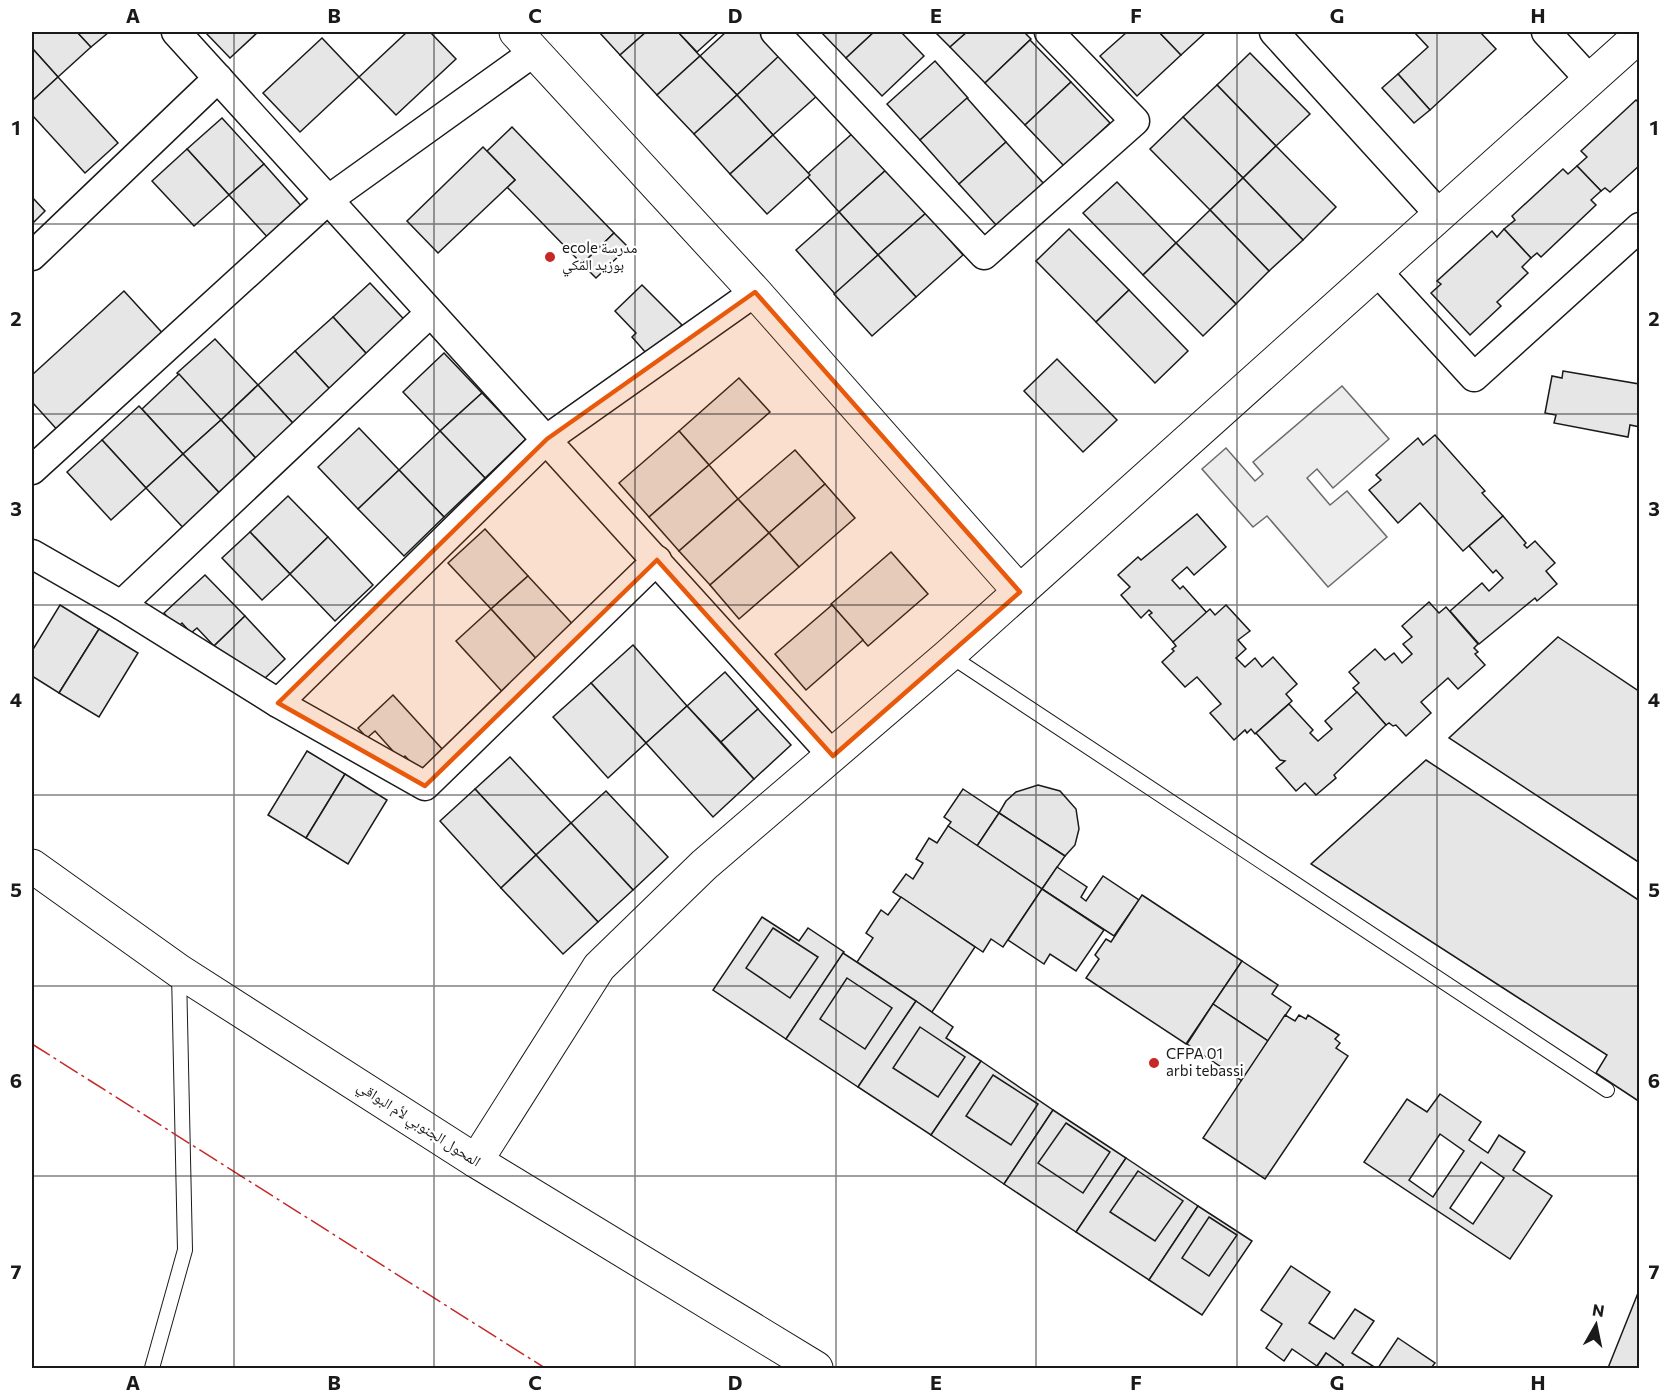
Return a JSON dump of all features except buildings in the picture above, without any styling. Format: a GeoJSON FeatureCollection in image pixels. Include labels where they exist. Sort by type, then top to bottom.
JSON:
{"type":"FeatureCollection","features":[{"type":"Feature","properties":{"kind":"street"},"geometry":{"type":"LineString","coordinates":[[176,32],[833,756]]}},
{"type":"Feature","properties":{"kind":"street"},"geometry":{"type":"LineString","coordinates":[[775,32],[984,255],[1136,122],[1049,32]]}},
{"type":"Feature","properties":{"kind":"street"},"geometry":{"type":"LineString","coordinates":[[1274,32],[1440,215]]}},
{"type":"Feature","properties":{"kind":"street"},"geometry":{"type":"LineString","coordinates":[[1546,32],[1590,80]]}},
{"type":"Feature","properties":{"kind":"street"},"geometry":{"type":"LineString","coordinates":[[476,1161],[598,967],[704,865],[949,655],[1640,36]]}},
{"type":"Feature","properties":{"kind":"street"},"geometry":{"type":"LineString","coordinates":[[32,470],[329,199],[525,42],[755,292],[1020,592]]}},
{"type":"Feature","properties":{"kind":"street"},"geometry":{"type":"LineString","coordinates":[[32,256],[218,78]]}},
{"type":"Feature","properties":{"kind":"street"},"geometry":{"type":"LineString","coordinates":[[1377,271],[1474,377],[1640,227]]}},
{"type":"Feature","properties":{"kind":"street"},"geometry":{"type":"LineString","coordinates":[[278,703],[547,439],[755,292]]}},
{"type":"Feature","properties":{"kind":"street"},"geometry":{"type":"LineString","coordinates":[[121,605],[430,313]]}},
{"type":"Feature","properties":{"kind":"street"},"geometry":{"type":"LineString","coordinates":[[32,554],[121,605],[278,703],[425,786],[657,560]]}},
{"type":"Feature","properties":{"kind":"street","name":"المحول الجنوبي لأم البواقي"},"geometry":{"type":"LineString","coordinates":[[32,866],[179,971],[476,1161],[808,1368]]}},
{"type":"Feature","properties":{"kind":"lane"},"geometry":{"type":"LineString","coordinates":[[949,655],[1607,1090]]}},
{"type":"Feature","properties":{"kind":"lane"},"geometry":{"type":"LineString","coordinates":[[152,1368],[185,1250],[179,971]]}},
{"type":"Feature","properties":{"kind":"highlighted area"},"geometry":{"type":"Polygon","coordinates":[[[755,292],[1020,592],[833,756],[657,560],[425,786],[278,703],[547,439],[755,292]]]}},
{"type":"Feature","properties":{"kind":"shaded area"},"geometry":{"type":"Polygon","coordinates":[[[1342,386],[1389,439],[1333,488],[1317,469],[1307,478],[1330,505],[1347,491],[1387,537],[1328,587],[1267,516],[1253,527],[1202,469],[1226,448],[1255,481],[1263,474],[1253,462],[1342,386]]]}},
{"type":"Feature","properties":{"kind":"power"},"geometry":{"type":"LineString","coordinates":[[32,1044],[545,1368]]}},
{"type":"Feature","properties":{"kind":"place","name":"ecole مدرسة بوزيد المكي"},"geometry":{"type":"Point","coordinates":[550,257]}},
{"type":"Feature","properties":{"kind":"place","name":"CFPA 01 arbi tebassi"},"geometry":{"type":"Point","coordinates":[1154,1063]}}]}
